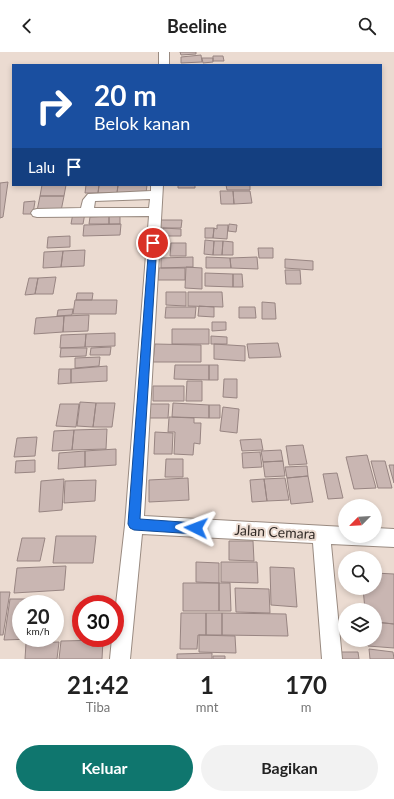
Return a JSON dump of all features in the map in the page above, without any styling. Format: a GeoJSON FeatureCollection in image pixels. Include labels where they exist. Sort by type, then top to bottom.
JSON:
{"type":"FeatureCollection","features":[{"type":"Feature","properties":{"kind":"street"},"geometry":{"type":"LineString","coordinates":[[164,52],[164,64]]}},
{"type":"Feature","properties":{"kind":"street"},"geometry":{"type":"LineString","coordinates":[[87,212],[89,200],[92,197],[156,190],[134,524],[120,659]]}},
{"type":"Feature","properties":{"kind":"street"},"geometry":{"type":"LineString","coordinates":[[37,213],[155,212]]}},
{"type":"Feature","properties":{"kind":"street","name":"Jalan Cemara"},"geometry":{"type":"LineString","coordinates":[[134,524],[338,536]]}},
{"type":"Feature","properties":{"kind":"street"},"geometry":{"type":"LineString","coordinates":[[321,535],[332,659]]}},
{"type":"Feature","properties":{"kind":"street","name":"Jalan Cemara"},"geometry":{"type":"LineString","coordinates":[[382,538],[394,538]]}},
{"type":"Feature","properties":{"kind":"building"},"geometry":{"type":"Polygon","coordinates":[[[180,52],[196,52],[196,54],[181,55],[180,52]]]}},
{"type":"Feature","properties":{"kind":"building"},"geometry":{"type":"Polygon","coordinates":[[[201,55],[202,62],[181,63],[181,57],[201,55]]]}},
{"type":"Feature","properties":{"kind":"building"},"geometry":{"type":"Polygon","coordinates":[[[213,56],[223,56],[224,61],[213,61],[213,56]]]}},
{"type":"Feature","properties":{"kind":"building"},"geometry":{"type":"Polygon","coordinates":[[[202,58],[213,58],[213,62],[203,63],[202,58]]]}},
{"type":"Feature","properties":{"kind":"building"},"geometry":{"type":"Polygon","coordinates":[[[8,182],[3,217],[0,218],[0,183],[8,182]]]}},
{"type":"Feature","properties":{"kind":"building"},"geometry":{"type":"Polygon","coordinates":[[[42,186],[66,186],[64,196],[40,196],[42,186]]]}},
{"type":"Feature","properties":{"kind":"building"},"geometry":{"type":"Polygon","coordinates":[[[86,186],[99,186],[98,193],[85,193],[86,186]]]}},
{"type":"Feature","properties":{"kind":"building"},"geometry":{"type":"Polygon","coordinates":[[[99,186],[118,186],[117,193],[98,193],[99,186]]]}},
{"type":"Feature","properties":{"kind":"building"},"geometry":{"type":"Polygon","coordinates":[[[118,186],[147,186],[146,193],[117,193],[118,186]]]}},
{"type":"Feature","properties":{"kind":"building"},"geometry":{"type":"Polygon","coordinates":[[[178,186],[195,186],[195,188],[178,188],[178,186]]]}},
{"type":"Feature","properties":{"kind":"building"},"geometry":{"type":"Polygon","coordinates":[[[226,186],[250,186],[250,190],[227,190],[226,186]]]}},
{"type":"Feature","properties":{"kind":"building"},"geometry":{"type":"Polygon","coordinates":[[[220,191],[233,191],[234,204],[221,204],[220,191]]]}},
{"type":"Feature","properties":{"kind":"building"},"geometry":{"type":"Polygon","coordinates":[[[233,191],[250,191],[252,203],[234,204],[233,191]]]}},
{"type":"Feature","properties":{"kind":"building"},"geometry":{"type":"Polygon","coordinates":[[[40,196],[64,196],[61,211],[37,211],[40,196]]]}},
{"type":"Feature","properties":{"kind":"building"},"geometry":{"type":"Polygon","coordinates":[[[35,201],[33,214],[23,214],[24,202],[35,201]]]}},
{"type":"Feature","properties":{"kind":"building"},"geometry":{"type":"Polygon","coordinates":[[[73,213],[85,213],[83,224],[71,224],[73,213]]]}},
{"type":"Feature","properties":{"kind":"building"},"geometry":{"type":"Polygon","coordinates":[[[109,216],[109,224],[89,224],[90,217],[109,216]]]}},
{"type":"Feature","properties":{"kind":"building"},"geometry":{"type":"Polygon","coordinates":[[[109,216],[120,216],[120,224],[109,224],[109,216]]]}},
{"type":"Feature","properties":{"kind":"building"},"geometry":{"type":"Polygon","coordinates":[[[160,220],[182,220],[181,228],[159,228],[160,220]]]}},
{"type":"Feature","properties":{"kind":"building"},"geometry":{"type":"Polygon","coordinates":[[[121,224],[120,235],[83,236],[84,225],[121,224]]]}},
{"type":"Feature","properties":{"kind":"building"},"geometry":{"type":"Polygon","coordinates":[[[229,224],[237,225],[236,232],[228,231],[229,224]]]}},
{"type":"Feature","properties":{"kind":"building"},"geometry":{"type":"Polygon","coordinates":[[[217,225],[228,225],[227,239],[213,238],[214,228],[217,229],[217,225]]]}},
{"type":"Feature","properties":{"kind":"building"},"geometry":{"type":"Polygon","coordinates":[[[163,228],[181,229],[181,236],[162,236],[163,228]]]}},
{"type":"Feature","properties":{"kind":"building"},"geometry":{"type":"Polygon","coordinates":[[[205,228],[214,228],[213,238],[205,238],[205,228]]]}},
{"type":"Feature","properties":{"kind":"building"},"geometry":{"type":"Polygon","coordinates":[[[70,236],[70,247],[47,248],[48,237],[70,236]]]}},
{"type":"Feature","properties":{"kind":"building"},"geometry":{"type":"Polygon","coordinates":[[[205,240],[214,241],[213,255],[204,254],[205,240]]]}},
{"type":"Feature","properties":{"kind":"building"},"geometry":{"type":"Polygon","coordinates":[[[214,241],[223,241],[222,255],[213,255],[214,241]]]}},
{"type":"Feature","properties":{"kind":"building"},"geometry":{"type":"Polygon","coordinates":[[[223,241],[233,242],[233,255],[222,255],[223,241]]]}},
{"type":"Feature","properties":{"kind":"building"},"geometry":{"type":"Polygon","coordinates":[[[171,243],[186,243],[186,256],[170,256],[171,243]]]}},
{"type":"Feature","properties":{"kind":"building"},"geometry":{"type":"Polygon","coordinates":[[[258,248],[273,248],[273,258],[259,258],[258,248]]]}},
{"type":"Feature","properties":{"kind":"building"},"geometry":{"type":"Polygon","coordinates":[[[85,250],[84,266],[61,267],[63,251],[85,250]]]}},
{"type":"Feature","properties":{"kind":"building"},"geometry":{"type":"Polygon","coordinates":[[[63,251],[61,267],[43,268],[44,252],[63,251]]]}},
{"type":"Feature","properties":{"kind":"building"},"geometry":{"type":"Polygon","coordinates":[[[193,257],[193,267],[161,268],[161,258],[193,257]]]}},
{"type":"Feature","properties":{"kind":"building"},"geometry":{"type":"Polygon","coordinates":[[[206,257],[230,258],[231,268],[206,268],[206,257]]]}},
{"type":"Feature","properties":{"kind":"building"},"geometry":{"type":"Polygon","coordinates":[[[257,257],[258,269],[231,268],[230,258],[257,257]]]}},
{"type":"Feature","properties":{"kind":"building"},"geometry":{"type":"Polygon","coordinates":[[[285,259],[313,261],[313,270],[285,268],[285,259]]]}},
{"type":"Feature","properties":{"kind":"building"},"geometry":{"type":"Polygon","coordinates":[[[186,267],[202,268],[202,289],[185,288],[186,267]]]}},
{"type":"Feature","properties":{"kind":"building"},"geometry":{"type":"Polygon","coordinates":[[[159,268],[185,268],[185,280],[158,280],[159,268]]]}},
{"type":"Feature","properties":{"kind":"building"},"geometry":{"type":"Polygon","coordinates":[[[285,270],[300,270],[301,284],[286,284],[285,270]]]}},
{"type":"Feature","properties":{"kind":"building"},"geometry":{"type":"Polygon","coordinates":[[[205,273],[233,274],[233,287],[205,286],[205,273]]]}},
{"type":"Feature","properties":{"kind":"building"},"geometry":{"type":"Polygon","coordinates":[[[233,274],[242,274],[243,287],[233,287],[233,274]]]}},
{"type":"Feature","properties":{"kind":"building"},"geometry":{"type":"Polygon","coordinates":[[[56,277],[53,294],[35,294],[38,278],[56,277]]]}},
{"type":"Feature","properties":{"kind":"building"},"geometry":{"type":"Polygon","coordinates":[[[29,278],[38,278],[35,294],[25,295],[29,278]]]}},
{"type":"Feature","properties":{"kind":"building"},"geometry":{"type":"Polygon","coordinates":[[[166,292],[186,292],[186,306],[166,305],[166,292]]]}},
{"type":"Feature","properties":{"kind":"building"},"geometry":{"type":"Polygon","coordinates":[[[188,292],[222,292],[223,307],[188,306],[188,292]]]}},
{"type":"Feature","properties":{"kind":"building"},"geometry":{"type":"Polygon","coordinates":[[[77,293],[93,293],[92,300],[76,300],[77,293]]]}},
{"type":"Feature","properties":{"kind":"building"},"geometry":{"type":"Polygon","coordinates":[[[75,300],[117,300],[116,314],[73,314],[75,300]]]}},
{"type":"Feature","properties":{"kind":"building"},"geometry":{"type":"Polygon","coordinates":[[[262,302],[275,303],[276,319],[262,319],[262,302]]]}},
{"type":"Feature","properties":{"kind":"building"},"geometry":{"type":"Polygon","coordinates":[[[199,306],[214,307],[214,317],[198,316],[199,306]]]}},
{"type":"Feature","properties":{"kind":"building"},"geometry":{"type":"Polygon","coordinates":[[[166,307],[196,307],[195,318],[165,318],[166,307]]]}},
{"type":"Feature","properties":{"kind":"building"},"geometry":{"type":"Polygon","coordinates":[[[239,307],[255,307],[256,318],[239,318],[239,307]]]}},
{"type":"Feature","properties":{"kind":"building"},"geometry":{"type":"Polygon","coordinates":[[[73,309],[72,315],[57,316],[58,310],[73,309]]]}},
{"type":"Feature","properties":{"kind":"building"},"geometry":{"type":"Polygon","coordinates":[[[89,315],[88,331],[63,332],[64,316],[89,315]]]}},
{"type":"Feature","properties":{"kind":"building"},"geometry":{"type":"Polygon","coordinates":[[[64,316],[63,332],[34,334],[36,318],[64,316]]]}},
{"type":"Feature","properties":{"kind":"building"},"geometry":{"type":"Polygon","coordinates":[[[212,322],[226,322],[226,330],[212,331],[212,322]]]}},
{"type":"Feature","properties":{"kind":"building"},"geometry":{"type":"Polygon","coordinates":[[[172,329],[209,329],[209,344],[172,344],[172,329]]]}},
{"type":"Feature","properties":{"kind":"building"},"geometry":{"type":"Polygon","coordinates":[[[115,333],[115,346],[85,347],[86,334],[115,333]]]}},
{"type":"Feature","properties":{"kind":"building"},"geometry":{"type":"Polygon","coordinates":[[[86,334],[85,347],[60,348],[61,335],[86,334]]]}},
{"type":"Feature","properties":{"kind":"building"},"geometry":{"type":"Polygon","coordinates":[[[211,336],[227,337],[227,344],[211,344],[211,336]]]}},
{"type":"Feature","properties":{"kind":"building"},"geometry":{"type":"Polygon","coordinates":[[[278,343],[281,357],[249,358],[247,344],[278,343]]]}},
{"type":"Feature","properties":{"kind":"building"},"geometry":{"type":"Polygon","coordinates":[[[155,344],[201,345],[201,362],[153,362],[155,344]]]}},
{"type":"Feature","properties":{"kind":"building"},"geometry":{"type":"Polygon","coordinates":[[[214,344],[245,346],[245,361],[214,359],[214,344]]]}},
{"type":"Feature","properties":{"kind":"building"},"geometry":{"type":"Polygon","coordinates":[[[111,347],[110,355],[90,355],[91,348],[111,347]]]}},
{"type":"Feature","properties":{"kind":"building"},"geometry":{"type":"Polygon","coordinates":[[[61,348],[87,348],[86,356],[60,357],[61,348]]]}},
{"type":"Feature","properties":{"kind":"building"},"geometry":{"type":"Polygon","coordinates":[[[100,357],[99,366],[75,368],[75,358],[100,357]]]}},
{"type":"Feature","properties":{"kind":"building"},"geometry":{"type":"Polygon","coordinates":[[[175,365],[209,365],[209,380],[174,379],[175,365]]]}},
{"type":"Feature","properties":{"kind":"building"},"geometry":{"type":"Polygon","coordinates":[[[209,365],[218,365],[218,380],[209,380],[209,365]]]}},
{"type":"Feature","properties":{"kind":"building"},"geometry":{"type":"Polygon","coordinates":[[[107,366],[107,381],[71,383],[71,369],[107,366]]]}},
{"type":"Feature","properties":{"kind":"building"},"geometry":{"type":"Polygon","coordinates":[[[59,369],[71,369],[71,383],[58,384],[59,369]]]}},
{"type":"Feature","properties":{"kind":"building"},"geometry":{"type":"Polygon","coordinates":[[[224,379],[237,379],[237,398],[223,397],[224,379]]]}},
{"type":"Feature","properties":{"kind":"building"},"geometry":{"type":"Polygon","coordinates":[[[187,381],[202,381],[202,401],[186,401],[187,381]]]}},
{"type":"Feature","properties":{"kind":"building"},"geometry":{"type":"Polygon","coordinates":[[[153,386],[184,386],[184,401],[153,401],[153,386]]]}},
{"type":"Feature","properties":{"kind":"building"},"geometry":{"type":"Polygon","coordinates":[[[80,402],[96,403],[93,427],[77,426],[80,402]]]}},
{"type":"Feature","properties":{"kind":"building"},"geometry":{"type":"Polygon","coordinates":[[[96,403],[115,403],[112,427],[93,427],[96,403]]]}},
{"type":"Feature","properties":{"kind":"building"},"geometry":{"type":"Polygon","coordinates":[[[173,403],[209,405],[209,418],[172,417],[173,403]]]}},
{"type":"Feature","properties":{"kind":"building"},"geometry":{"type":"Polygon","coordinates":[[[60,404],[79,404],[76,427],[56,426],[60,404]]]}},
{"type":"Feature","properties":{"kind":"building"},"geometry":{"type":"Polygon","coordinates":[[[147,404],[169,404],[168,418],[146,418],[147,404]]]}},
{"type":"Feature","properties":{"kind":"building"},"geometry":{"type":"Polygon","coordinates":[[[209,405],[220,405],[220,418],[209,418],[209,405]]]}},
{"type":"Feature","properties":{"kind":"building"},"geometry":{"type":"Polygon","coordinates":[[[223,407],[239,409],[237,433],[220,431],[223,407]]]}},
{"type":"Feature","properties":{"kind":"building"},"geometry":{"type":"Polygon","coordinates":[[[169,417],[194,418],[194,423],[201,423],[200,444],[194,443],[193,455],[174,454],[175,432],[168,432],[169,417]]]}},
{"type":"Feature","properties":{"kind":"building"},"geometry":{"type":"Polygon","coordinates":[[[107,429],[106,449],[72,450],[74,430],[107,429]]]}},
{"type":"Feature","properties":{"kind":"building"},"geometry":{"type":"Polygon","coordinates":[[[74,430],[72,450],[52,451],[54,431],[74,430]]]}},
{"type":"Feature","properties":{"kind":"building"},"geometry":{"type":"Polygon","coordinates":[[[155,432],[173,433],[172,454],[154,454],[155,432]]]}},
{"type":"Feature","properties":{"kind":"building"},"geometry":{"type":"Polygon","coordinates":[[[37,437],[35,456],[14,457],[17,438],[37,437]]]}},
{"type":"Feature","properties":{"kind":"building"},"geometry":{"type":"Polygon","coordinates":[[[261,439],[263,450],[242,451],[240,440],[261,439]]]}},
{"type":"Feature","properties":{"kind":"building"},"geometry":{"type":"Polygon","coordinates":[[[303,445],[307,464],[289,465],[286,446],[303,445]]]}},
{"type":"Feature","properties":{"kind":"building"},"geometry":{"type":"Polygon","coordinates":[[[116,449],[116,465],[85,467],[85,451],[116,449]]]}},
{"type":"Feature","properties":{"kind":"building"},"geometry":{"type":"Polygon","coordinates":[[[281,450],[283,461],[263,462],[261,451],[281,450]]]}},
{"type":"Feature","properties":{"kind":"building"},"geometry":{"type":"Polygon","coordinates":[[[85,451],[85,467],[58,469],[59,453],[85,451]]]}},
{"type":"Feature","properties":{"kind":"building"},"geometry":{"type":"Polygon","coordinates":[[[260,452],[262,467],[243,468],[242,453],[260,452]]]}},
{"type":"Feature","properties":{"kind":"building"},"geometry":{"type":"Polygon","coordinates":[[[367,455],[376,488],[354,489],[346,457],[367,455]]]}},
{"type":"Feature","properties":{"kind":"building"},"geometry":{"type":"Polygon","coordinates":[[[166,459],[183,459],[183,477],[165,477],[166,459]]]}},
{"type":"Feature","properties":{"kind":"building"},"geometry":{"type":"Polygon","coordinates":[[[35,460],[35,472],[15,473],[16,461],[35,460]]]}},
{"type":"Feature","properties":{"kind":"building"},"geometry":{"type":"Polygon","coordinates":[[[283,461],[285,476],[265,477],[263,462],[283,461]]]}},
{"type":"Feature","properties":{"kind":"building"},"geometry":{"type":"Polygon","coordinates":[[[371,461],[385,461],[392,488],[378,488],[371,461]]]}},
{"type":"Feature","properties":{"kind":"building"},"geometry":{"type":"Polygon","coordinates":[[[389,465],[394,465],[394,483],[389,465]]]}},
{"type":"Feature","properties":{"kind":"building"},"geometry":{"type":"Polygon","coordinates":[[[307,466],[308,476],[287,478],[285,467],[307,466]]]}},
{"type":"Feature","properties":{"kind":"building"},"geometry":{"type":"Polygon","coordinates":[[[337,473],[343,498],[328,499],[323,474],[337,473]]]}},
{"type":"Feature","properties":{"kind":"building"},"geometry":{"type":"Polygon","coordinates":[[[308,476],[313,502],[291,504],[287,478],[308,476]]]}},
{"type":"Feature","properties":{"kind":"building"},"geometry":{"type":"Polygon","coordinates":[[[188,478],[189,500],[149,502],[149,480],[188,478]]]}},
{"type":"Feature","properties":{"kind":"building"},"geometry":{"type":"Polygon","coordinates":[[[285,478],[289,500],[267,501],[264,479],[285,478]]]}},
{"type":"Feature","properties":{"kind":"building"},"geometry":{"type":"Polygon","coordinates":[[[64,479],[62,510],[39,512],[41,481],[64,479]]]}},
{"type":"Feature","properties":{"kind":"building"},"geometry":{"type":"Polygon","coordinates":[[[264,479],[267,501],[252,502],[250,480],[264,479]]]}},
{"type":"Feature","properties":{"kind":"building"},"geometry":{"type":"Polygon","coordinates":[[[96,480],[95,501],[64,503],[65,481],[96,480]]]}},
{"type":"Feature","properties":{"kind":"building"},"geometry":{"type":"Polygon","coordinates":[[[56,536],[96,536],[93,563],[53,563],[56,536]]]}},
{"type":"Feature","properties":{"kind":"building"},"geometry":{"type":"Polygon","coordinates":[[[22,538],[45,538],[40,561],[17,561],[22,538]]]}},
{"type":"Feature","properties":{"kind":"building"},"geometry":{"type":"Polygon","coordinates":[[[229,541],[253,541],[254,561],[229,560],[229,541]]]}},
{"type":"Feature","properties":{"kind":"building"},"geometry":{"type":"Polygon","coordinates":[[[196,562],[219,563],[219,583],[196,582],[196,562]]]}},
{"type":"Feature","properties":{"kind":"building"},"geometry":{"type":"Polygon","coordinates":[[[221,562],[257,562],[258,583],[221,582],[221,562]]]}},
{"type":"Feature","properties":{"kind":"building"},"geometry":{"type":"Polygon","coordinates":[[[66,566],[64,590],[14,593],[17,568],[66,566]]]}},
{"type":"Feature","properties":{"kind":"building"},"geometry":{"type":"Polygon","coordinates":[[[270,567],[294,568],[297,607],[271,605],[270,567]]]}},
{"type":"Feature","properties":{"kind":"building"},"geometry":{"type":"Polygon","coordinates":[[[382,573],[394,574],[394,624],[382,623],[382,603],[364,603],[364,595],[382,595],[382,573]]]}},
{"type":"Feature","properties":{"kind":"building"},"geometry":{"type":"Polygon","coordinates":[[[183,583],[219,583],[219,611],[183,611],[183,583]]]}},
{"type":"Feature","properties":{"kind":"building"},"geometry":{"type":"Polygon","coordinates":[[[219,583],[230,583],[231,611],[219,611],[219,583]]]}},
{"type":"Feature","properties":{"kind":"building"},"geometry":{"type":"Polygon","coordinates":[[[235,588],[269,589],[270,613],[236,612],[235,588]]]}},
{"type":"Feature","properties":{"kind":"building"},"geometry":{"type":"Polygon","coordinates":[[[0,592],[10,592],[3,635],[0,635],[0,592]]]}},
{"type":"Feature","properties":{"kind":"building"},"geometry":{"type":"Polygon","coordinates":[[[10,599],[12,599],[12,640],[4,640],[10,599]]]}},
{"type":"Feature","properties":{"kind":"building"},"geometry":{"type":"Polygon","coordinates":[[[181,613],[206,613],[206,635],[198,635],[197,649],[180,649],[181,613]]]}},
{"type":"Feature","properties":{"kind":"building"},"geometry":{"type":"Polygon","coordinates":[[[206,613],[222,613],[222,635],[206,635],[206,613]]]}},
{"type":"Feature","properties":{"kind":"building"},"geometry":{"type":"Polygon","coordinates":[[[222,613],[286,614],[288,636],[222,635],[222,613]]]}},
{"type":"Feature","properties":{"kind":"building"},"geometry":{"type":"Polygon","coordinates":[[[382,623],[394,624],[394,648],[381,647],[382,623]]]}},
{"type":"Feature","properties":{"kind":"building"},"geometry":{"type":"Polygon","coordinates":[[[199,635],[235,636],[236,653],[199,652],[199,635]]]}},
{"type":"Feature","properties":{"kind":"building"},"geometry":{"type":"Polygon","coordinates":[[[64,641],[72,641],[72,647],[103,647],[102,659],[59,659],[60,647],[64,647],[64,641]]]}},
{"type":"Feature","properties":{"kind":"building"},"geometry":{"type":"Polygon","coordinates":[[[26,647],[58,647],[57,659],[25,659],[26,647]]]}},
{"type":"Feature","properties":{"kind":"building"},"geometry":{"type":"Polygon","coordinates":[[[369,649],[393,652],[394,659],[370,659],[369,649]]]}},
{"type":"Feature","properties":{"kind":"building"},"geometry":{"type":"Polygon","coordinates":[[[339,652],[358,652],[359,659],[340,659],[339,652]]]}},
{"type":"Feature","properties":{"kind":"building"},"geometry":{"type":"Polygon","coordinates":[[[212,653],[212,659],[177,659],[177,654],[212,653]]]}},
{"type":"Feature","properties":{"kind":"building"},"geometry":{"type":"Polygon","coordinates":[[[213,656],[225,656],[225,659],[213,659],[213,656]]]}},
{"type":"Feature","properties":{"kind":"route"},"geometry":{"type":"LineString","coordinates":[[153,243],[134,524],[196,528]]}}]}
